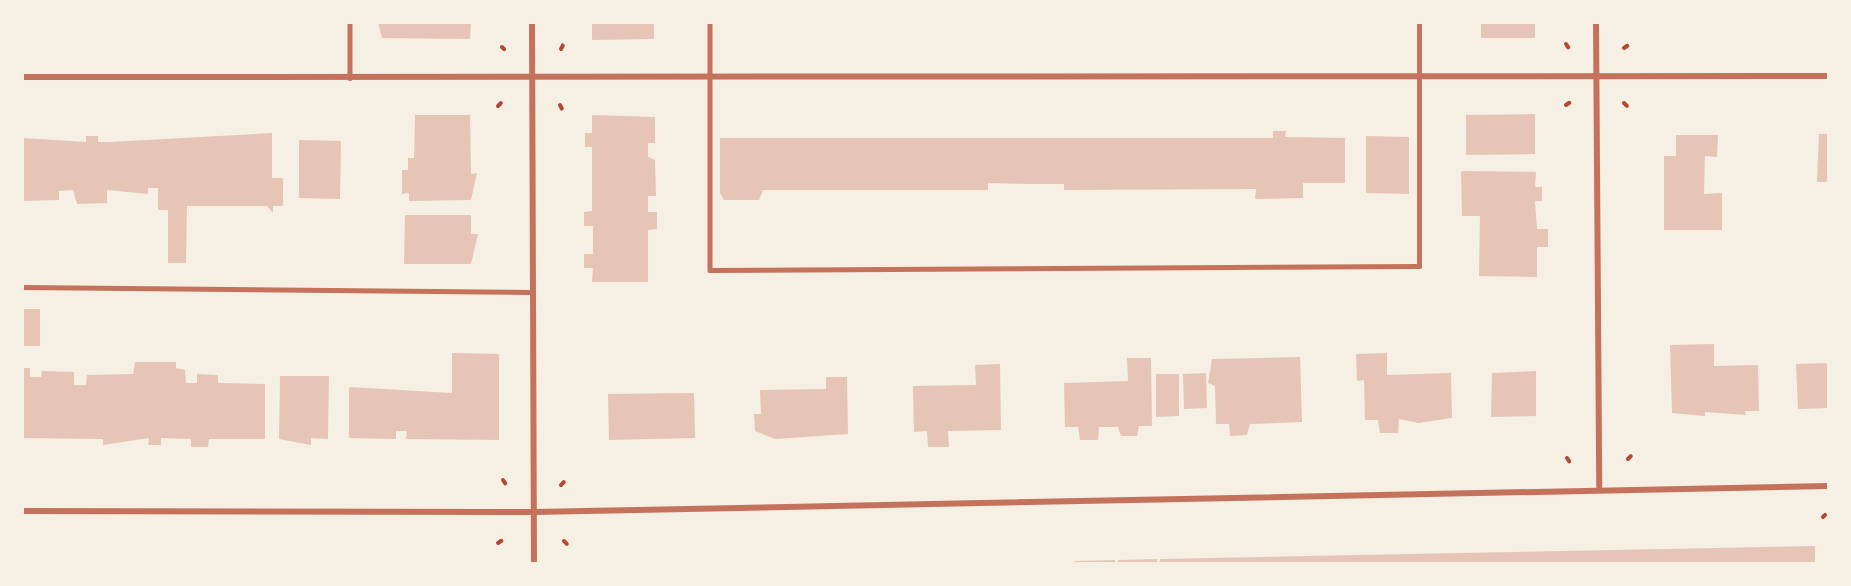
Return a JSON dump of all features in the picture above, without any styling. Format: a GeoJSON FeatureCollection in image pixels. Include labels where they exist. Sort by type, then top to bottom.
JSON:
{"type":"FeatureCollection","features":[{"type":"Feature","properties":{"kind":"street"},"geometry":{"type":"LineString","coordinates":[[532,22],[531,292],[534,564]]}},
{"type":"Feature","properties":{"kind":"street"},"geometry":{"type":"LineString","coordinates":[[1596,22],[1599,486]]}},
{"type":"Feature","properties":{"kind":"street"},"geometry":{"type":"LineString","coordinates":[[22,77],[1828,76]]}},
{"type":"Feature","properties":{"kind":"street"},"geometry":{"type":"LineString","coordinates":[[22,511],[534,512],[1599,486],[1828,486]]}},
{"type":"Feature","properties":{"kind":"lane"},"geometry":{"type":"LineString","coordinates":[[350,22],[350,78]]}},
{"type":"Feature","properties":{"kind":"lane"},"geometry":{"type":"LineString","coordinates":[[711,22],[710,270],[1419,266],[1419,22]]}},
{"type":"Feature","properties":{"kind":"lane"},"geometry":{"type":"LineString","coordinates":[[22,287],[531,292]]}},
{"type":"Feature","properties":{"kind":"building"},"geometry":{"type":"Polygon","coordinates":[[[378,22],[471,22],[470,39],[382,38],[378,22]]]}},
{"type":"Feature","properties":{"kind":"building"},"geometry":{"type":"Polygon","coordinates":[[[592,22],[654,22],[654,39],[592,40],[592,22]]]}},
{"type":"Feature","properties":{"kind":"building"},"geometry":{"type":"Polygon","coordinates":[[[1481,22],[1535,22],[1535,38],[1481,38],[1481,22]]]}},
{"type":"Feature","properties":{"kind":"building"},"geometry":{"type":"Polygon","coordinates":[[[1535,114],[1535,154],[1466,155],[1466,115],[1535,114]]]}},
{"type":"Feature","properties":{"kind":"building"},"geometry":{"type":"Polygon","coordinates":[[[415,115],[470,115],[471,174],[477,173],[471,200],[409,201],[409,193],[402,194],[402,170],[408,170],[408,158],[414,158],[415,115]]]}},
{"type":"Feature","properties":{"kind":"building"},"geometry":{"type":"Polygon","coordinates":[[[592,115],[655,117],[655,143],[648,143],[648,157],[655,160],[656,196],[648,196],[648,212],[657,212],[657,229],[648,230],[648,282],[592,282],[593,268],[584,268],[584,254],[593,254],[593,226],[584,226],[584,212],[592,211],[592,147],[585,147],[585,133],[592,133],[592,115]]]}},
{"type":"Feature","properties":{"kind":"building"},"geometry":{"type":"Polygon","coordinates":[[[1273,131],[1286,131],[1285,137],[1345,138],[1345,183],[1303,183],[1303,198],[1255,199],[1256,189],[1064,190],[1064,184],[988,183],[988,190],[763,190],[759,200],[724,200],[720,193],[720,138],[1273,138],[1273,131]]]}},
{"type":"Feature","properties":{"kind":"building"},"geometry":{"type":"Polygon","coordinates":[[[272,133],[272,178],[283,178],[283,206],[273,206],[273,213],[267,206],[187,206],[186,263],[168,263],[168,210],[158,210],[158,188],[148,188],[148,194],[107,190],[107,203],[77,204],[73,190],[59,191],[59,200],[22,201],[22,138],[86,142],[86,136],[98,136],[98,142],[110,142],[272,133]]]}},
{"type":"Feature","properties":{"kind":"building"},"geometry":{"type":"Polygon","coordinates":[[[1819,134],[1828,134],[1828,182],[1817,182],[1819,134]]]}},
{"type":"Feature","properties":{"kind":"building"},"geometry":{"type":"Polygon","coordinates":[[[1676,135],[1718,135],[1717,157],[1705,156],[1704,194],[1722,193],[1722,230],[1664,230],[1664,156],[1676,156],[1676,135]]]}},
{"type":"Feature","properties":{"kind":"building"},"geometry":{"type":"Polygon","coordinates":[[[1366,136],[1409,137],[1409,194],[1366,193],[1366,136]]]}},
{"type":"Feature","properties":{"kind":"building"},"geometry":{"type":"Polygon","coordinates":[[[299,140],[341,141],[340,199],[299,198],[299,140]]]}},
{"type":"Feature","properties":{"kind":"building"},"geometry":{"type":"Polygon","coordinates":[[[1461,171],[1536,172],[1535,187],[1542,187],[1542,201],[1535,201],[1537,229],[1548,229],[1548,247],[1537,247],[1537,277],[1479,276],[1480,216],[1462,216],[1461,171]]]}},
{"type":"Feature","properties":{"kind":"building"},"geometry":{"type":"Polygon","coordinates":[[[405,215],[471,215],[471,234],[478,234],[471,264],[404,264],[405,215]]]}},
{"type":"Feature","properties":{"kind":"building"},"geometry":{"type":"Polygon","coordinates":[[[22,309],[40,309],[40,346],[22,346],[22,309]]]}},
{"type":"Feature","properties":{"kind":"building"},"geometry":{"type":"Polygon","coordinates":[[[1714,344],[1714,366],[1758,365],[1759,411],[1745,411],[1746,415],[1705,412],[1705,416],[1672,413],[1670,345],[1714,344]]]}},
{"type":"Feature","properties":{"kind":"building"},"geometry":{"type":"Polygon","coordinates":[[[452,353],[499,354],[499,440],[406,439],[407,431],[396,431],[396,439],[349,438],[349,387],[452,393],[452,353]]]}},
{"type":"Feature","properties":{"kind":"building"},"geometry":{"type":"Polygon","coordinates":[[[1387,353],[1387,375],[1451,373],[1452,418],[1418,423],[1399,419],[1398,433],[1380,433],[1378,420],[1365,420],[1364,380],[1357,381],[1356,354],[1387,353]]]}},
{"type":"Feature","properties":{"kind":"building"},"geometry":{"type":"Polygon","coordinates":[[[1300,357],[1302,422],[1250,424],[1247,435],[1230,436],[1229,424],[1216,424],[1215,386],[1208,383],[1212,359],[1300,357]]]}},
{"type":"Feature","properties":{"kind":"building"},"geometry":{"type":"Polygon","coordinates":[[[1127,358],[1151,358],[1152,426],[1139,426],[1137,436],[1121,436],[1118,427],[1099,427],[1098,440],[1080,440],[1078,427],[1065,427],[1064,383],[1128,381],[1127,358]]]}},
{"type":"Feature","properties":{"kind":"building"},"geometry":{"type":"Polygon","coordinates":[[[135,362],[176,362],[176,368],[185,370],[186,383],[197,383],[197,374],[218,375],[218,383],[265,384],[265,439],[209,439],[208,447],[191,447],[191,439],[161,438],[161,445],[148,445],[149,438],[103,445],[103,439],[22,438],[22,368],[30,368],[30,377],[41,377],[42,371],[74,372],[74,385],[86,385],[87,375],[133,374],[135,362]]]}},
{"type":"Feature","properties":{"kind":"building"},"geometry":{"type":"Polygon","coordinates":[[[1828,363],[1828,408],[1798,409],[1796,364],[1828,363]]]}},
{"type":"Feature","properties":{"kind":"building"},"geometry":{"type":"Polygon","coordinates":[[[1000,364],[1001,430],[948,431],[949,447],[928,447],[927,431],[914,432],[913,386],[976,385],[975,365],[1000,364]]]}},
{"type":"Feature","properties":{"kind":"building"},"geometry":{"type":"Polygon","coordinates":[[[1536,371],[1536,416],[1491,417],[1492,373],[1536,371]]]}},
{"type":"Feature","properties":{"kind":"building"},"geometry":{"type":"Polygon","coordinates":[[[1206,373],[1207,408],[1184,409],[1183,374],[1206,373]]]}},
{"type":"Feature","properties":{"kind":"building"},"geometry":{"type":"Polygon","coordinates":[[[1156,374],[1179,374],[1179,416],[1156,417],[1156,374]]]}},
{"type":"Feature","properties":{"kind":"building"},"geometry":{"type":"Polygon","coordinates":[[[280,376],[329,376],[328,439],[311,438],[311,445],[279,439],[280,376]]]}},
{"type":"Feature","properties":{"kind":"building"},"geometry":{"type":"Polygon","coordinates":[[[826,377],[847,377],[848,434],[775,439],[755,431],[754,414],[761,414],[760,390],[826,389],[826,377]]]}},
{"type":"Feature","properties":{"kind":"building"},"geometry":{"type":"Polygon","coordinates":[[[694,393],[695,438],[609,440],[608,394],[694,393]]]}},
{"type":"Feature","properties":{"kind":"building"},"geometry":{"type":"Polygon","coordinates":[[[1815,546],[1815,564],[1160,564],[1160,559],[1815,546]]]}},
{"type":"Feature","properties":{"kind":"building"},"geometry":{"type":"Polygon","coordinates":[[[1157,559],[1157,564],[1118,564],[1118,560],[1157,559]]]}},
{"type":"Feature","properties":{"kind":"building"},"geometry":{"type":"Polygon","coordinates":[[[1115,560],[1115,564],[1075,564],[1075,561],[1115,560]]]}}]}
